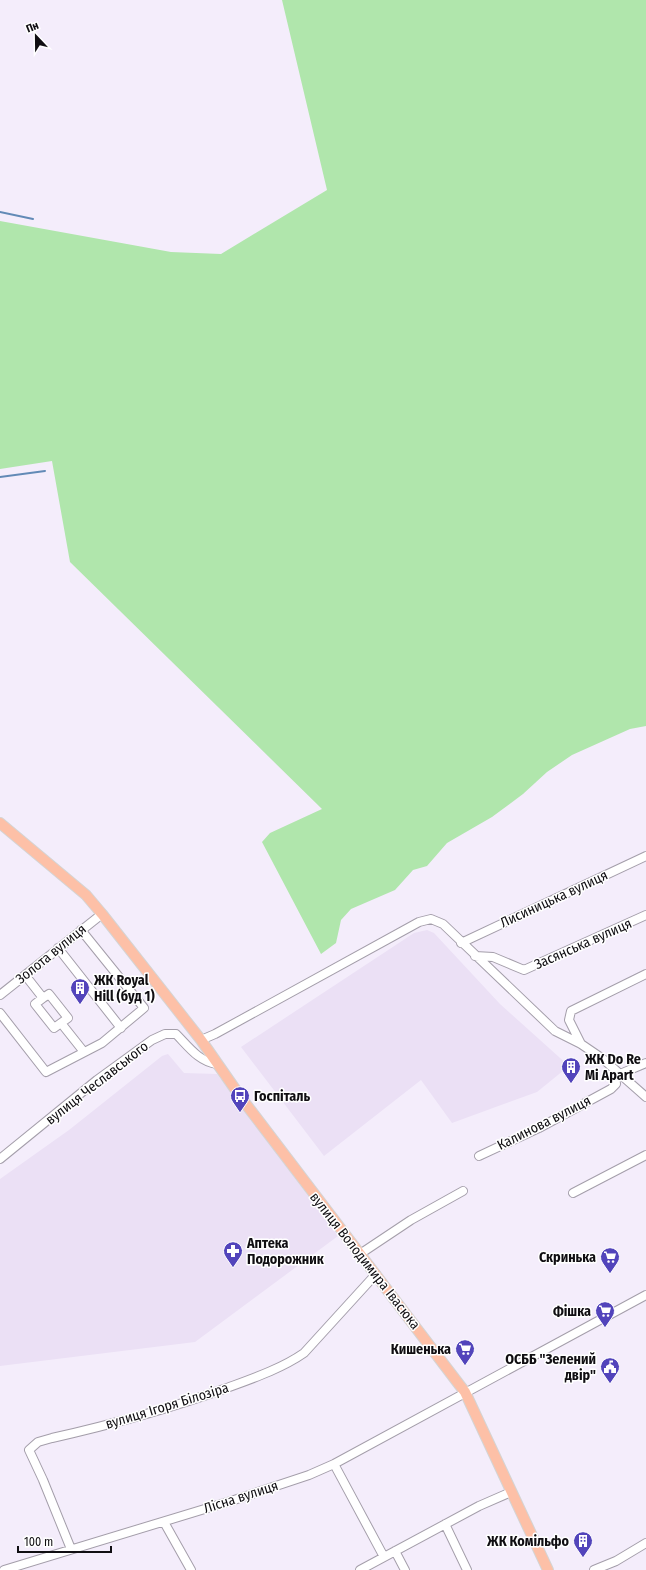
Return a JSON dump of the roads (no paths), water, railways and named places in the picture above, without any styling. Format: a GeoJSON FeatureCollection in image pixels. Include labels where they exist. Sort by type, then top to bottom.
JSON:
{"type":"FeatureCollection","features":[{"type":"Feature","properties":{"kind":"main road","name":"вулиця Володимира Івасюка"},"geometry":{"type":"LineString","coordinates":[[0,823],[86,895],[102,914],[201,1040],[218,1066],[465,1392],[548,1570]]}},
{"type":"Feature","properties":{"kind":"street","name":"Лисиницька вулиця"},"geometry":{"type":"LineString","coordinates":[[462,942],[646,856]]}},
{"type":"Feature","properties":{"kind":"street","name":"Золота вулиця"},"geometry":{"type":"LineString","coordinates":[[0,995],[102,914]]}},
{"type":"Feature","properties":{"kind":"street","name":"Засянська вулиця"},"geometry":{"type":"LineString","coordinates":[[475,956],[493,957],[524,970],[646,915]]}},
{"type":"Feature","properties":{"kind":"street"},"geometry":{"type":"LineString","coordinates":[[201,1040],[215,1034],[419,922],[431,919],[436,920],[462,942],[555,1031],[582,1044],[603,1059],[646,1097]]}},
{"type":"Feature","properties":{"kind":"street"},"geometry":{"type":"LineString","coordinates":[[0,1013],[46,1072],[102,1043],[144,1008],[81,930]]}},
{"type":"Feature","properties":{"kind":"street"},"geometry":{"type":"LineString","coordinates":[[58,948],[121,1028]]}},
{"type":"Feature","properties":{"kind":"street"},"geometry":{"type":"LineString","coordinates":[[25,974],[43,998]]}},
{"type":"Feature","properties":{"kind":"street"},"geometry":{"type":"LineString","coordinates":[[582,1044],[569,1020],[571,1011],[646,974]]}},
{"type":"Feature","properties":{"kind":"street"},"geometry":{"type":"LineString","coordinates":[[48,994],[68,1018],[54,1028],[35,1004],[43,998],[48,994]]}},
{"type":"Feature","properties":{"kind":"street"},"geometry":{"type":"LineString","coordinates":[[60,1023],[84,1052]]}},
{"type":"Feature","properties":{"kind":"street","name":"вулиця Чеславського"},"geometry":{"type":"LineString","coordinates":[[0,1159],[97,1080],[152,1040],[165,1034],[176,1034],[199,1057],[208,1063],[218,1066]]}},
{"type":"Feature","properties":{"kind":"street"},"geometry":{"type":"LineString","coordinates":[[617,1071],[646,1063]]}},
{"type":"Feature","properties":{"kind":"street","name":"Калинова вулиця"},"geometry":{"type":"LineString","coordinates":[[479,1156],[539,1128],[614,1086],[617,1071]]}},
{"type":"Feature","properties":{"kind":"street"},"geometry":{"type":"LineString","coordinates":[[573,1193],[646,1155]]}},
{"type":"Feature","properties":{"kind":"street"},"geometry":{"type":"LineString","coordinates":[[360,1254],[411,1220],[463,1191]]}},
{"type":"Feature","properties":{"kind":"street","name":"вулиця Ігоря Білозіра"},"geometry":{"type":"LineString","coordinates":[[71,1549],[29,1450],[33,1446],[52,1438],[186,1402],[248,1380],[295,1359],[304,1352],[376,1274]]}},
{"type":"Feature","properties":{"kind":"street","name":"Лісна вулиця"},"geometry":{"type":"LineString","coordinates":[[4,1570],[164,1522],[309,1475],[334,1464],[646,1295]]}},
{"type":"Feature","properties":{"kind":"street"},"geometry":{"type":"LineString","coordinates":[[334,1464],[384,1557]]}},
{"type":"Feature","properties":{"kind":"street"},"geometry":{"type":"LineString","coordinates":[[360,1570],[479,1506],[512,1492]]}},
{"type":"Feature","properties":{"kind":"street"},"geometry":{"type":"LineString","coordinates":[[164,1522],[191,1570]]}},
{"type":"Feature","properties":{"kind":"street"},"geometry":{"type":"LineString","coordinates":[[444,1524],[467,1570]]}},
{"type":"Feature","properties":{"kind":"street"},"geometry":{"type":"LineString","coordinates":[[594,1570],[616,1561],[646,1543]]}},
{"type":"Feature","properties":{"kind":"street"},"geometry":{"type":"LineString","coordinates":[[395,1551],[405,1570]]}},
{"type":"Feature","properties":{"kind":"waterway"},"geometry":{"type":"LineString","coordinates":[[0,212],[33,219]]}},
{"type":"Feature","properties":{"kind":"waterway"},"geometry":{"type":"LineString","coordinates":[[0,477],[45,471]]}},
{"type":"Feature","properties":{"kind":"place","name":"ЖК Royal Hill (буд 1)"},"geometry":{"type":"Point","coordinates":[80,1005]}},
{"type":"Feature","properties":{"kind":"place","name":"ЖК Do Re Mi Apart"},"geometry":{"type":"Point","coordinates":[571,1084]}},
{"type":"Feature","properties":{"kind":"place","name":"Госпіталь"},"geometry":{"type":"Point","coordinates":[240,1113]}},
{"type":"Feature","properties":{"kind":"place","name":"Аптека Подорожник"},"geometry":{"type":"Point","coordinates":[233,1268]}},
{"type":"Feature","properties":{"kind":"place","name":"Скринька"},"geometry":{"type":"Point","coordinates":[610,1274]}},
{"type":"Feature","properties":{"kind":"place","name":"Фішка"},"geometry":{"type":"Point","coordinates":[605,1328]}},
{"type":"Feature","properties":{"kind":"place","name":"Кишенька"},"geometry":{"type":"Point","coordinates":[465,1366]}},
{"type":"Feature","properties":{"kind":"place","name":"ОСББ \"Зелений двір\""},"geometry":{"type":"Point","coordinates":[610,1384]}},
{"type":"Feature","properties":{"kind":"place","name":"ЖК Комільфо"},"geometry":{"type":"Point","coordinates":[583,1558]}}]}
